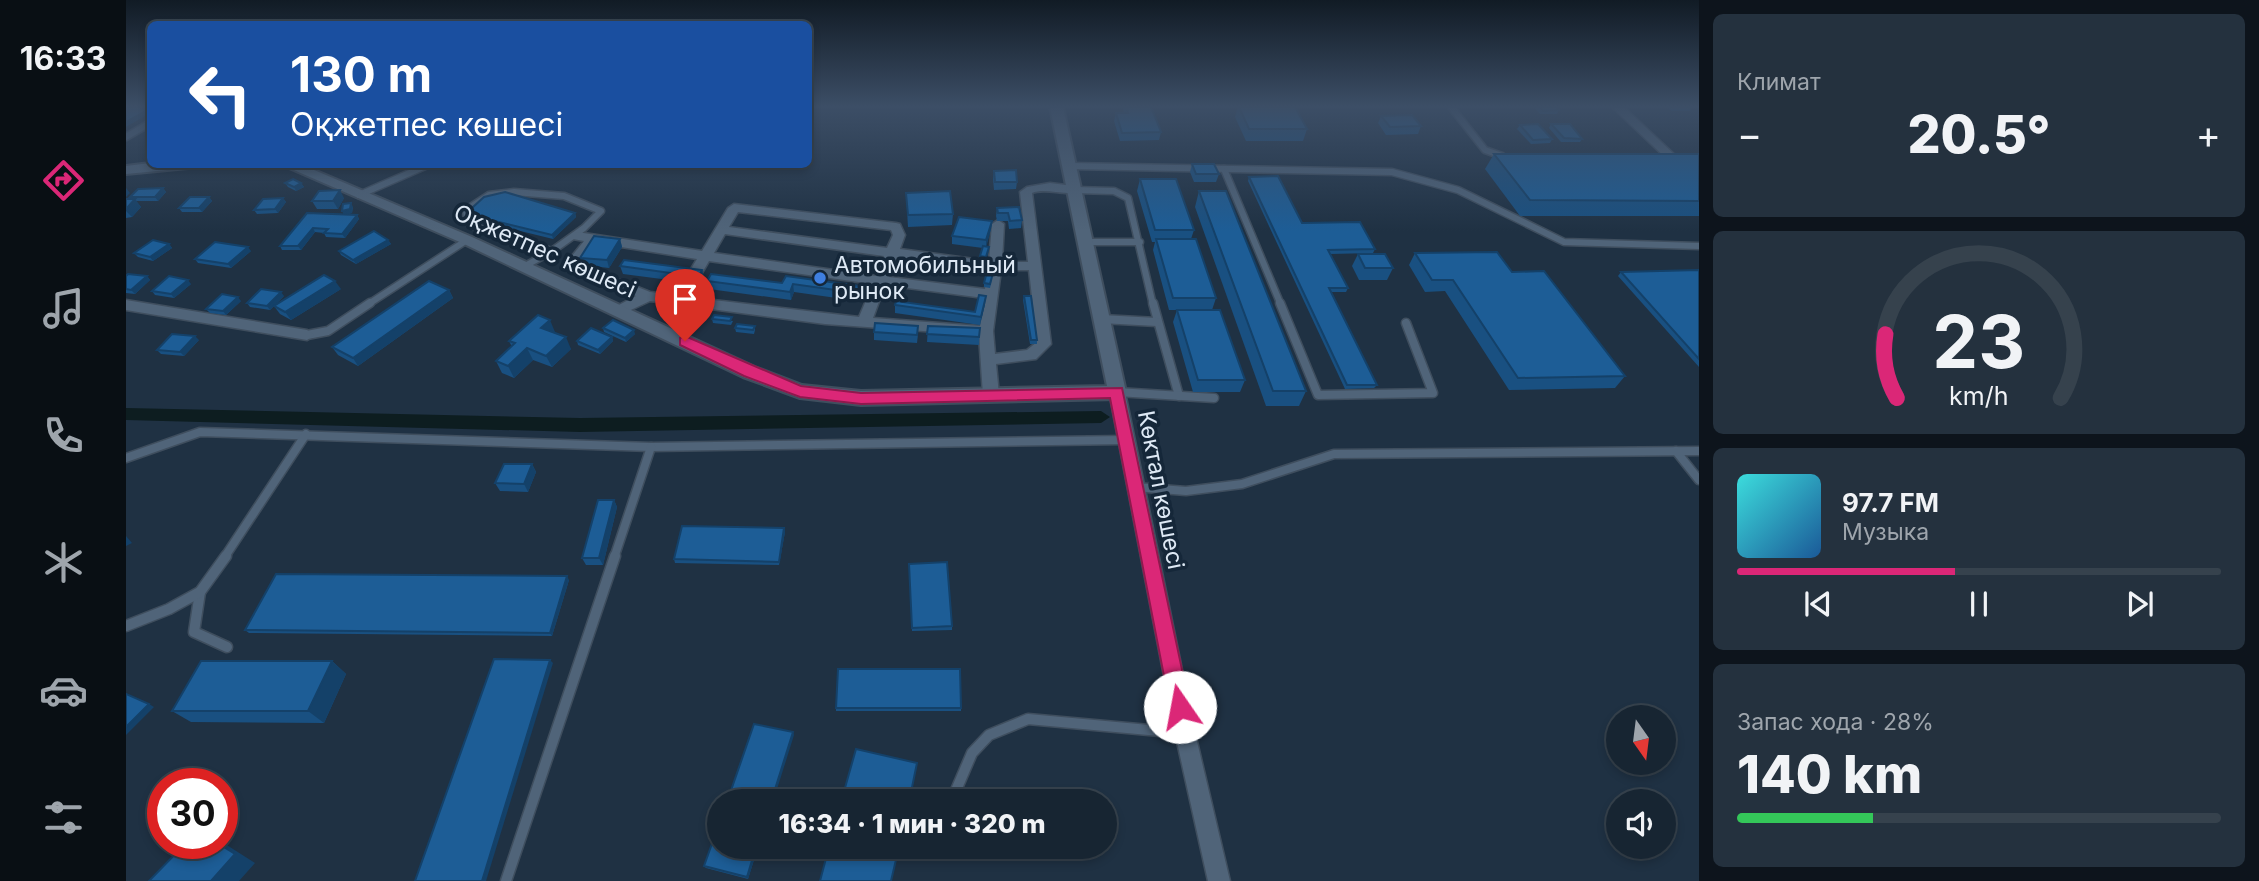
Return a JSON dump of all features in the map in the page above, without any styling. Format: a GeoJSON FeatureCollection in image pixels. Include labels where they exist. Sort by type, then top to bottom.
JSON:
{"type":"FeatureCollection","features":[{"type":"Feature","properties":{"kind":"street","name":"Көктал көшесі"},"geometry":{"type":"LineString","coordinates":[[1066,148],[1185,733],[1219,881]]}},
{"type":"Feature","properties":{"kind":"street"},"geometry":{"type":"LineString","coordinates":[[1661,148],[1673,159],[1699,159]]}},
{"type":"Feature","properties":{"kind":"street"},"geometry":{"type":"LineString","coordinates":[[126,170],[147,168]]}},
{"type":"Feature","properties":{"kind":"street","name":"Оқжетпес көшесі"},"geometry":{"type":"LineString","coordinates":[[296,168],[467,240],[750,372],[800,391],[861,398],[1116,392]]}},
{"type":"Feature","properties":{"kind":"street"},"geometry":{"type":"LineString","coordinates":[[989,360],[1031,355],[1044,344],[1026,192],[1031,188],[1056,187],[1074,190]]}},
{"type":"Feature","properties":{"kind":"street"},"geometry":{"type":"LineString","coordinates":[[679,300],[734,208],[896,228],[899,235],[864,322]]}},
{"type":"Feature","properties":{"kind":"street"},"geometry":{"type":"LineString","coordinates":[[991,395],[986,331],[999,224]]}},
{"type":"Feature","properties":{"kind":"street"},"geometry":{"type":"LineString","coordinates":[[720,230],[995,266],[1035,266]]}},
{"type":"Feature","properties":{"kind":"street"},"geometry":{"type":"LineString","coordinates":[[577,236],[991,294]]}},
{"type":"Feature","properties":{"kind":"street"},"geometry":{"type":"LineString","coordinates":[[593,238],[574,262],[578,268],[648,296],[864,322],[986,331]]}},
{"type":"Feature","properties":{"kind":"street"},"geometry":{"type":"LineString","coordinates":[[620,310],[648,296]]}},
{"type":"Feature","properties":{"kind":"street"},"geometry":{"type":"LineString","coordinates":[[126,305],[307,335]]}},
{"type":"Feature","properties":{"kind":"lane"},"geometry":{"type":"LineString","coordinates":[[1484,148],[1498,156],[1511,156]]}},
{"type":"Feature","properties":{"kind":"lane"},"geometry":{"type":"LineString","coordinates":[[1659,159],[1673,159]]}},
{"type":"Feature","properties":{"kind":"lane"},"geometry":{"type":"LineString","coordinates":[[1070,166],[1392,172],[1458,190],[1564,242],[1699,246]]}},
{"type":"Feature","properties":{"kind":"lane"},"geometry":{"type":"LineString","coordinates":[[359,195],[421,168]]}},
{"type":"Feature","properties":{"kind":"lane"},"geometry":{"type":"LineString","coordinates":[[1224,169],[1318,395],[1433,393],[1406,323]]}},
{"type":"Feature","properties":{"kind":"lane"},"geometry":{"type":"LineString","coordinates":[[1074,190],[1123,193],[1128,198],[1157,321],[1179,396]]}},
{"type":"Feature","properties":{"kind":"lane"},"geometry":{"type":"LineString","coordinates":[[524,266],[553,251],[577,236],[601,211],[594,205],[508,191],[489,195],[466,210],[467,220],[475,227],[553,251]]}},
{"type":"Feature","properties":{"kind":"lane"},"geometry":{"type":"LineString","coordinates":[[307,335],[328,331],[467,240]]}},
{"type":"Feature","properties":{"kind":"lane"},"geometry":{"type":"LineString","coordinates":[[1085,242],[1140,242]]}},
{"type":"Feature","properties":{"kind":"lane"},"geometry":{"type":"LineString","coordinates":[[1101,319],[1157,321]]}},
{"type":"Feature","properties":{"kind":"lane"},"geometry":{"type":"LineString","coordinates":[[1116,392],[1214,398]]}},
{"type":"Feature","properties":{"kind":"lane"},"geometry":{"type":"LineString","coordinates":[[126,458],[200,432],[652,447],[1125,440]]}},
{"type":"Feature","properties":{"kind":"lane"},"geometry":{"type":"LineString","coordinates":[[126,626],[170,610],[200,592],[262,505],[306,434]]}},
{"type":"Feature","properties":{"kind":"lane"},"geometry":{"type":"LineString","coordinates":[[506,881],[652,447]]}},
{"type":"Feature","properties":{"kind":"lane"},"geometry":{"type":"LineString","coordinates":[[1676,451],[1699,480]]}},
{"type":"Feature","properties":{"kind":"lane"},"geometry":{"type":"LineString","coordinates":[[1135,487],[1186,491],[1242,484],[1334,454],[1699,451]]}},
{"type":"Feature","properties":{"kind":"lane"},"geometry":{"type":"LineString","coordinates":[[200,592],[194,632],[227,647]]}},
{"type":"Feature","properties":{"kind":"lane"},"geometry":{"type":"LineString","coordinates":[[957,789],[972,753],[989,735],[1028,719],[1185,733]]}},
{"type":"Feature","properties":{"kind":"building"},"geometry":{"type":"Polygon","coordinates":[[[1494,154],[1699,154],[1699,201],[1530,200],[1494,154]]]}},
{"type":"Feature","properties":{"kind":"building"},"geometry":{"type":"Polygon","coordinates":[[[1192,164],[1214,164],[1219,174],[1196,174],[1192,164]]]}},
{"type":"Feature","properties":{"kind":"building"},"geometry":{"type":"Polygon","coordinates":[[[1016,170],[1017,182],[995,182],[994,171],[1016,170]]]}},
{"type":"Feature","properties":{"kind":"building"},"geometry":{"type":"Polygon","coordinates":[[[1278,176],[1302,223],[1360,222],[1375,249],[1328,250],[1348,288],[1329,288],[1377,385],[1347,385],[1249,177],[1278,176]]]}},
{"type":"Feature","properties":{"kind":"building"},"geometry":{"type":"Polygon","coordinates":[[[293,179],[301,183],[294,187],[285,183],[293,179]]]}},
{"type":"Feature","properties":{"kind":"building"},"geometry":{"type":"Polygon","coordinates":[[[1140,179],[1176,179],[1194,230],[1155,230],[1140,179]]]}},
{"type":"Feature","properties":{"kind":"building"},"geometry":{"type":"Polygon","coordinates":[[[163,188],[155,197],[130,197],[138,189],[163,188]]]}},
{"type":"Feature","properties":{"kind":"building"},"geometry":{"type":"Polygon","coordinates":[[[340,190],[333,201],[312,201],[319,191],[340,190]]]}},
{"type":"Feature","properties":{"kind":"building"},"geometry":{"type":"Polygon","coordinates":[[[950,191],[953,214],[908,215],[906,193],[950,191]]]}},
{"type":"Feature","properties":{"kind":"building"},"geometry":{"type":"Polygon","coordinates":[[[1199,191],[1226,191],[1306,391],[1273,391],[1199,191]]]}},
{"type":"Feature","properties":{"kind":"building"},"geometry":{"type":"Polygon","coordinates":[[[505,192],[575,213],[552,235],[473,218],[472,208],[484,197],[505,192]]]}},
{"type":"Feature","properties":{"kind":"building"},"geometry":{"type":"Polygon","coordinates":[[[190,197],[209,197],[199,208],[179,208],[190,197]]]}},
{"type":"Feature","properties":{"kind":"building"},"geometry":{"type":"Polygon","coordinates":[[[283,198],[275,209],[254,210],[263,199],[283,198]]]}},
{"type":"Feature","properties":{"kind":"building"},"geometry":{"type":"Polygon","coordinates":[[[126,199],[135,199],[126,209],[126,199]]]}},
{"type":"Feature","properties":{"kind":"building"},"geometry":{"type":"Polygon","coordinates":[[[351,203],[350,209],[342,211],[343,204],[351,203]]]}},
{"type":"Feature","properties":{"kind":"building"},"geometry":{"type":"Polygon","coordinates":[[[1019,207],[1022,220],[1010,221],[1008,213],[998,213],[997,208],[1019,207]]]}},
{"type":"Feature","properties":{"kind":"building"},"geometry":{"type":"Polygon","coordinates":[[[307,213],[357,215],[342,234],[324,233],[328,229],[313,228],[298,246],[280,246],[307,213]]]}},
{"type":"Feature","properties":{"kind":"building"},"geometry":{"type":"Polygon","coordinates":[[[959,217],[992,221],[986,240],[952,236],[959,217]]]}},
{"type":"Feature","properties":{"kind":"building"},"geometry":{"type":"Polygon","coordinates":[[[374,231],[388,240],[353,260],[339,251],[374,231]]]}},
{"type":"Feature","properties":{"kind":"building"},"geometry":{"type":"Polygon","coordinates":[[[594,236],[620,239],[607,260],[580,258],[594,236]]]}},
{"type":"Feature","properties":{"kind":"building"},"geometry":{"type":"Polygon","coordinates":[[[1156,239],[1196,239],[1216,298],[1173,298],[1156,239]]]}},
{"type":"Feature","properties":{"kind":"building"},"geometry":{"type":"Polygon","coordinates":[[[153,240],[169,244],[150,257],[134,253],[153,240]]]}},
{"type":"Feature","properties":{"kind":"building"},"geometry":{"type":"Polygon","coordinates":[[[215,242],[248,247],[228,264],[195,259],[215,242]]]}},
{"type":"Feature","properties":{"kind":"building"},"geometry":{"type":"Polygon","coordinates":[[[983,246],[989,247],[986,257],[980,256],[983,246]]]}},
{"type":"Feature","properties":{"kind":"building"},"geometry":{"type":"Polygon","coordinates":[[[1497,252],[1512,272],[1544,271],[1625,376],[1518,378],[1453,280],[1432,280],[1415,253],[1497,252]]]}},
{"type":"Feature","properties":{"kind":"building"},"geometry":{"type":"Polygon","coordinates":[[[1358,254],[1385,254],[1393,268],[1365,268],[1358,254]]]}},
{"type":"Feature","properties":{"kind":"building"},"geometry":{"type":"Polygon","coordinates":[[[624,260],[702,270],[699,277],[620,266],[624,260]]]}},
{"type":"Feature","properties":{"kind":"building"},"geometry":{"type":"Polygon","coordinates":[[[988,268],[994,269],[990,284],[984,283],[988,268]]]}},
{"type":"Feature","properties":{"kind":"building"},"geometry":{"type":"Polygon","coordinates":[[[1699,270],[1699,359],[1621,272],[1699,270]]]}},
{"type":"Feature","properties":{"kind":"building"},"geometry":{"type":"Polygon","coordinates":[[[128,274],[147,276],[131,290],[126,289],[128,274]]]}},
{"type":"Feature","properties":{"kind":"building"},"geometry":{"type":"Polygon","coordinates":[[[711,274],[782,283],[786,276],[867,287],[864,294],[793,284],[790,292],[707,281],[711,274]]]}},
{"type":"Feature","properties":{"kind":"building"},"geometry":{"type":"Polygon","coordinates":[[[324,275],[335,281],[285,312],[274,306],[324,275]]]}},
{"type":"Feature","properties":{"kind":"building"},"geometry":{"type":"Polygon","coordinates":[[[169,276],[188,280],[171,294],[152,291],[169,276]]]}},
{"type":"Feature","properties":{"kind":"building"},"geometry":{"type":"Polygon","coordinates":[[[429,281],[449,290],[353,358],[332,347],[429,281]]]}},
{"type":"Feature","properties":{"kind":"building"},"geometry":{"type":"Polygon","coordinates":[[[261,289],[281,292],[267,306],[247,303],[261,289]]]}},
{"type":"Feature","properties":{"kind":"building"},"geometry":{"type":"Polygon","coordinates":[[[222,294],[238,297],[223,311],[206,309],[222,294]]]}},
{"type":"Feature","properties":{"kind":"building"},"geometry":{"type":"Polygon","coordinates":[[[979,295],[986,296],[981,317],[895,305],[896,301],[975,312],[979,295]]]}},
{"type":"Feature","properties":{"kind":"building"},"geometry":{"type":"Polygon","coordinates":[[[1024,296],[1031,296],[1037,340],[1031,340],[1024,296]]]}},
{"type":"Feature","properties":{"kind":"building"},"geometry":{"type":"Polygon","coordinates":[[[1177,310],[1220,310],[1245,380],[1198,380],[1177,310]]]}},
{"type":"Feature","properties":{"kind":"building"},"geometry":{"type":"Polygon","coordinates":[[[538,315],[550,320],[541,328],[566,337],[546,356],[527,348],[508,366],[496,361],[515,343],[509,341],[538,315]]]}},
{"type":"Feature","properties":{"kind":"building"},"geometry":{"type":"Polygon","coordinates":[[[714,315],[732,317],[730,321],[712,319],[714,315]]]}},
{"type":"Feature","properties":{"kind":"building"},"geometry":{"type":"Polygon","coordinates":[[[613,320],[634,330],[625,338],[603,328],[613,320]]]}},
{"type":"Feature","properties":{"kind":"building"},"geometry":{"type":"Polygon","coordinates":[[[875,323],[918,326],[917,335],[874,332],[875,323]]]}},
{"type":"Feature","properties":{"kind":"building"},"geometry":{"type":"Polygon","coordinates":[[[737,324],[755,326],[753,330],[735,328],[737,324]]]}},
{"type":"Feature","properties":{"kind":"building"},"geometry":{"type":"Polygon","coordinates":[[[928,326],[980,328],[979,337],[927,334],[928,326]]]}},
{"type":"Feature","properties":{"kind":"building"},"geometry":{"type":"Polygon","coordinates":[[[591,328],[612,337],[598,350],[577,341],[591,328]]]}},
{"type":"Feature","properties":{"kind":"building"},"geometry":{"type":"Polygon","coordinates":[[[172,334],[195,336],[180,352],[157,350],[172,334]]]}},
{"type":"Feature","properties":{"kind":"building"},"geometry":{"type":"Polygon","coordinates":[[[504,464],[532,464],[524,484],[495,483],[504,464]]]}},
{"type":"Feature","properties":{"kind":"building"},"geometry":{"type":"Polygon","coordinates":[[[598,500],[614,500],[599,558],[582,558],[598,500]]]}},
{"type":"Feature","properties":{"kind":"building"},"geometry":{"type":"Polygon","coordinates":[[[682,526],[784,528],[779,562],[674,559],[682,526]]]}},
{"type":"Feature","properties":{"kind":"building"},"geometry":{"type":"Polygon","coordinates":[[[947,562],[952,626],[912,628],[909,564],[947,562]]]}},
{"type":"Feature","properties":{"kind":"building"},"geometry":{"type":"Polygon","coordinates":[[[276,574],[567,576],[550,633],[245,630],[276,574]]]}},
{"type":"Feature","properties":{"kind":"building"},"geometry":{"type":"Polygon","coordinates":[[[494,659],[550,660],[482,881],[415,881],[494,659]]]}},
{"type":"Feature","properties":{"kind":"building"},"geometry":{"type":"Polygon","coordinates":[[[201,661],[332,661],[308,711],[172,711],[201,661]]]}},
{"type":"Feature","properties":{"kind":"building"},"geometry":{"type":"Polygon","coordinates":[[[838,669],[960,669],[961,708],[836,708],[838,669]]]}},
{"type":"Feature","properties":{"kind":"building"},"geometry":{"type":"Polygon","coordinates":[[[126,694],[149,704],[126,727],[126,694]]]}},
{"type":"Feature","properties":{"kind":"building"},"geometry":{"type":"Polygon","coordinates":[[[754,724],[793,732],[775,789],[732,789],[754,724]]]}},
{"type":"Feature","properties":{"kind":"building"},"geometry":{"type":"Polygon","coordinates":[[[856,749],[917,763],[912,789],[845,789],[856,749]]]}},
{"type":"Feature","properties":{"kind":"building"},"geometry":{"type":"Polygon","coordinates":[[[707,858],[752,859],[747,877],[704,866],[707,858]]]}},
{"type":"Feature","properties":{"kind":"building"},"geometry":{"type":"Polygon","coordinates":[[[170,859],[231,859],[211,881],[149,881],[170,859]]]}},
{"type":"Feature","properties":{"kind":"building"},"geometry":{"type":"Polygon","coordinates":[[[826,859],[896,859],[891,881],[820,881],[826,859]]]}},
{"type":"Feature","properties":{"kind":"waterway"},"geometry":{"type":"LineString","coordinates":[[126,414],[580,425],[1101,417]]}},
{"type":"Feature","properties":{"kind":"place","name":"Автомобильный рынок"},"geometry":{"type":"Point","coordinates":[820,278]}},
{"type":"Feature","properties":{"kind":"route"},"geometry":{"type":"LineString","coordinates":[[685,341],[750,372],[800,391],[820,394],[861,398],[1116,392],[1180,707]]}}]}
